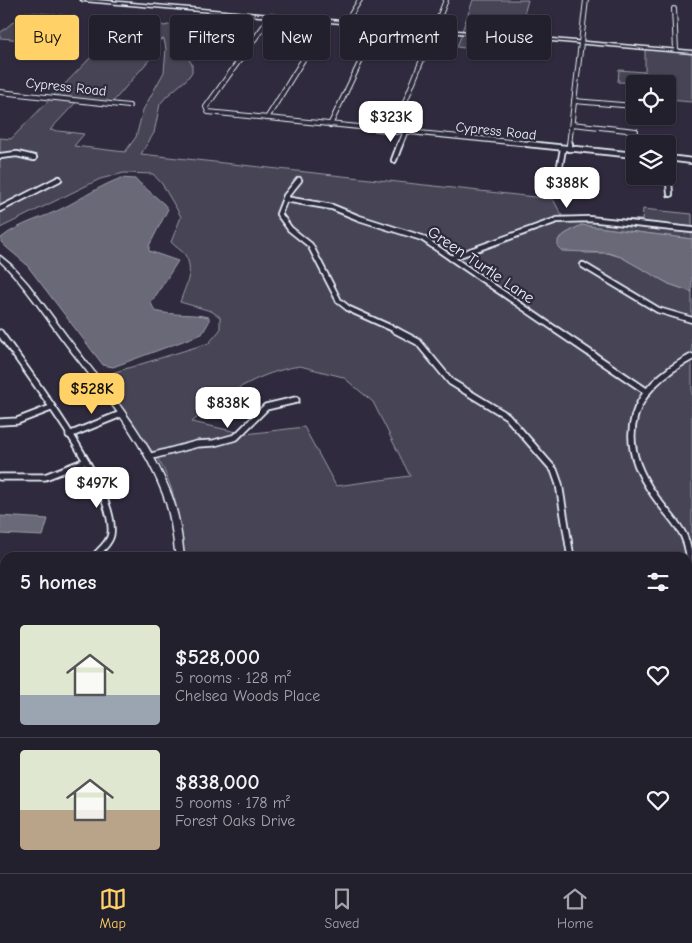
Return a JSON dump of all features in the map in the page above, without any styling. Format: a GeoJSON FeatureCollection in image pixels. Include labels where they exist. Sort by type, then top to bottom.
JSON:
{"type":"FeatureCollection","features":[{"type":"Feature","properties":{"kind":"street"},"geometry":{"type":"LineString","coordinates":[[84,0],[263,15]]}},
{"type":"Feature","properties":{"kind":"street"},"geometry":{"type":"LineString","coordinates":[[350,15],[360,0]]}},
{"type":"Feature","properties":{"kind":"street"},"geometry":{"type":"LineString","coordinates":[[440,15],[446,0]]}},
{"type":"Feature","properties":{"kind":"street"},"geometry":{"type":"LineString","coordinates":[[570,149],[586,0]]}},
{"type":"Feature","properties":{"kind":"street"},"geometry":{"type":"LineString","coordinates":[[674,9],[676,50]]}},
{"type":"Feature","properties":{"kind":"street","name":"Cypress Road"},"geometry":{"type":"LineString","coordinates":[[263,27],[206,108],[206,111],[405,133],[626,154]]}},
{"type":"Feature","properties":{"kind":"street"},"geometry":{"type":"LineString","coordinates":[[457,32],[692,52]]}},
{"type":"Feature","properties":{"kind":"street"},"geometry":{"type":"LineString","coordinates":[[267,118],[302,60]]}},
{"type":"Feature","properties":{"kind":"street"},"geometry":{"type":"LineString","coordinates":[[330,125],[361,60]]}},
{"type":"Feature","properties":{"kind":"street"},"geometry":{"type":"LineString","coordinates":[[396,132],[403,107],[422,60]]}},
{"type":"Feature","properties":{"kind":"street","name":"Cypress Road"},"geometry":{"type":"LineString","coordinates":[[0,92],[129,106]]}},
{"type":"Feature","properties":{"kind":"street"},"geometry":{"type":"LineString","coordinates":[[574,101],[626,105]]}},
{"type":"Feature","properties":{"kind":"street"},"geometry":{"type":"LineString","coordinates":[[572,124],[636,131]]}},
{"type":"Feature","properties":{"kind":"street"},"geometry":{"type":"LineString","coordinates":[[394,160],[405,133]]}},
{"type":"Feature","properties":{"kind":"street"},"geometry":{"type":"LineString","coordinates":[[555,193],[563,149]]}},
{"type":"Feature","properties":{"kind":"street"},"geometry":{"type":"LineString","coordinates":[[0,156],[17,154],[34,158]]}},
{"type":"Feature","properties":{"kind":"street"},"geometry":{"type":"LineString","coordinates":[[676,159],[692,161]]}},
{"type":"Feature","properties":{"kind":"street"},"geometry":{"type":"LineString","coordinates":[[0,209],[49,185],[59,178]]}},
{"type":"Feature","properties":{"kind":"street"},"geometry":{"type":"LineString","coordinates":[[299,180],[292,185],[278,214],[282,221],[310,246],[339,301],[349,309],[401,332],[418,342],[451,382],[507,416],[554,470],[559,484],[570,552]]}},
{"type":"Feature","properties":{"kind":"street"},"geometry":{"type":"LineString","coordinates":[[669,185],[670,194]]}},
{"type":"Feature","properties":{"kind":"street","name":"Green Turtle Lane"},"geometry":{"type":"LineString","coordinates":[[285,199],[318,203],[422,238],[646,391]]}},
{"type":"Feature","properties":{"kind":"street"},"geometry":{"type":"LineString","coordinates":[[451,258],[557,220],[589,219],[692,230]]}},
{"type":"Feature","properties":{"kind":"street"},"geometry":{"type":"LineString","coordinates":[[0,258],[24,286],[152,456],[175,515],[179,552]]}},
{"type":"Feature","properties":{"kind":"street"},"geometry":{"type":"LineString","coordinates":[[583,265],[658,310],[692,320]]}},
{"type":"Feature","properties":{"kind":"street"},"geometry":{"type":"LineString","coordinates":[[0,333],[70,435],[95,476],[112,524],[108,541],[98,552]]}},
{"type":"Feature","properties":{"kind":"street"},"geometry":{"type":"LineString","coordinates":[[690,552],[686,538],[646,480],[634,449],[633,420],[646,391],[664,373],[692,356]]}},
{"type":"Feature","properties":{"kind":"street"},"geometry":{"type":"LineString","coordinates":[[152,456],[197,444],[214,443],[236,437],[266,407],[296,400]]}},
{"type":"Feature","properties":{"kind":"street"},"geometry":{"type":"LineString","coordinates":[[0,422],[17,421],[51,408]]}},
{"type":"Feature","properties":{"kind":"street"},"geometry":{"type":"LineString","coordinates":[[70,435],[122,414]]}},
{"type":"Feature","properties":{"kind":"street"},"geometry":{"type":"LineString","coordinates":[[0,477],[45,477],[86,461]]}},
{"type":"Feature","properties":{"kind":"shaded area"},"geometry":{"type":"Polygon","coordinates":[[[473,0],[528,0],[524,15],[468,15],[473,0]]]}},
{"type":"Feature","properties":{"kind":"shaded area"},"geometry":{"type":"Polygon","coordinates":[[[25,12],[62,15],[21,15],[25,12]]]}},
{"type":"Feature","properties":{"kind":"shaded area"},"geometry":{"type":"Polygon","coordinates":[[[467,17],[467,31],[462,31],[467,17]]]}},
{"type":"Feature","properties":{"kind":"shaded area"},"geometry":{"type":"Polygon","coordinates":[[[15,20],[15,39],[0,38],[0,33],[15,20]]]}},
{"type":"Feature","properties":{"kind":"shaded area"},"geometry":{"type":"Polygon","coordinates":[[[160,24],[164,26],[170,25],[170,60],[189,60],[192,64],[192,72],[160,104],[154,133],[141,154],[553,199],[562,216],[642,220],[643,209],[692,214],[692,239],[581,225],[558,240],[585,253],[608,253],[621,257],[669,284],[692,292],[692,552],[184,552],[176,504],[167,476],[155,455],[99,377],[209,343],[220,330],[220,317],[211,311],[180,302],[188,278],[189,267],[184,253],[171,242],[181,217],[179,213],[162,184],[153,174],[124,173],[100,179],[0,228],[0,138],[11,139],[89,59],[149,60],[112,103],[79,99],[50,130],[84,134],[74,146],[125,152],[136,137],[143,110],[164,72],[166,49],[164,39],[160,40],[160,24]],[[300,366],[270,373],[242,386],[192,422],[246,434],[304,427],[336,486],[410,476],[373,402],[343,377],[300,366]]]}},
{"type":"Feature","properties":{"kind":"shaded area"},"geometry":{"type":"Polygon","coordinates":[[[462,33],[467,33],[467,48],[457,47],[462,33]]]}},
{"type":"Feature","properties":{"kind":"shaded area"},"geometry":{"type":"Polygon","coordinates":[[[645,48],[692,52],[692,102],[676,101],[676,75],[626,75],[626,82],[618,82],[619,70],[645,72],[645,48]]]}},
{"type":"Feature","properties":{"kind":"water"},"geometry":{"type":"Polygon","coordinates":[[[121,178],[135,179],[168,209],[149,246],[149,251],[178,261],[151,303],[155,311],[209,317],[209,322],[202,334],[113,367],[103,365],[26,264],[1,242],[1,238],[16,228],[57,211],[121,178]]]}},
{"type":"Feature","properties":{"kind":"water"},"geometry":{"type":"Polygon","coordinates":[[[581,225],[692,239],[692,292],[669,284],[621,257],[608,253],[562,251],[558,247],[558,240],[581,225]]]}},
{"type":"Feature","properties":{"kind":"water"},"geometry":{"type":"Polygon","coordinates":[[[0,516],[48,519],[43,536],[0,534],[0,516]]]}}]}
